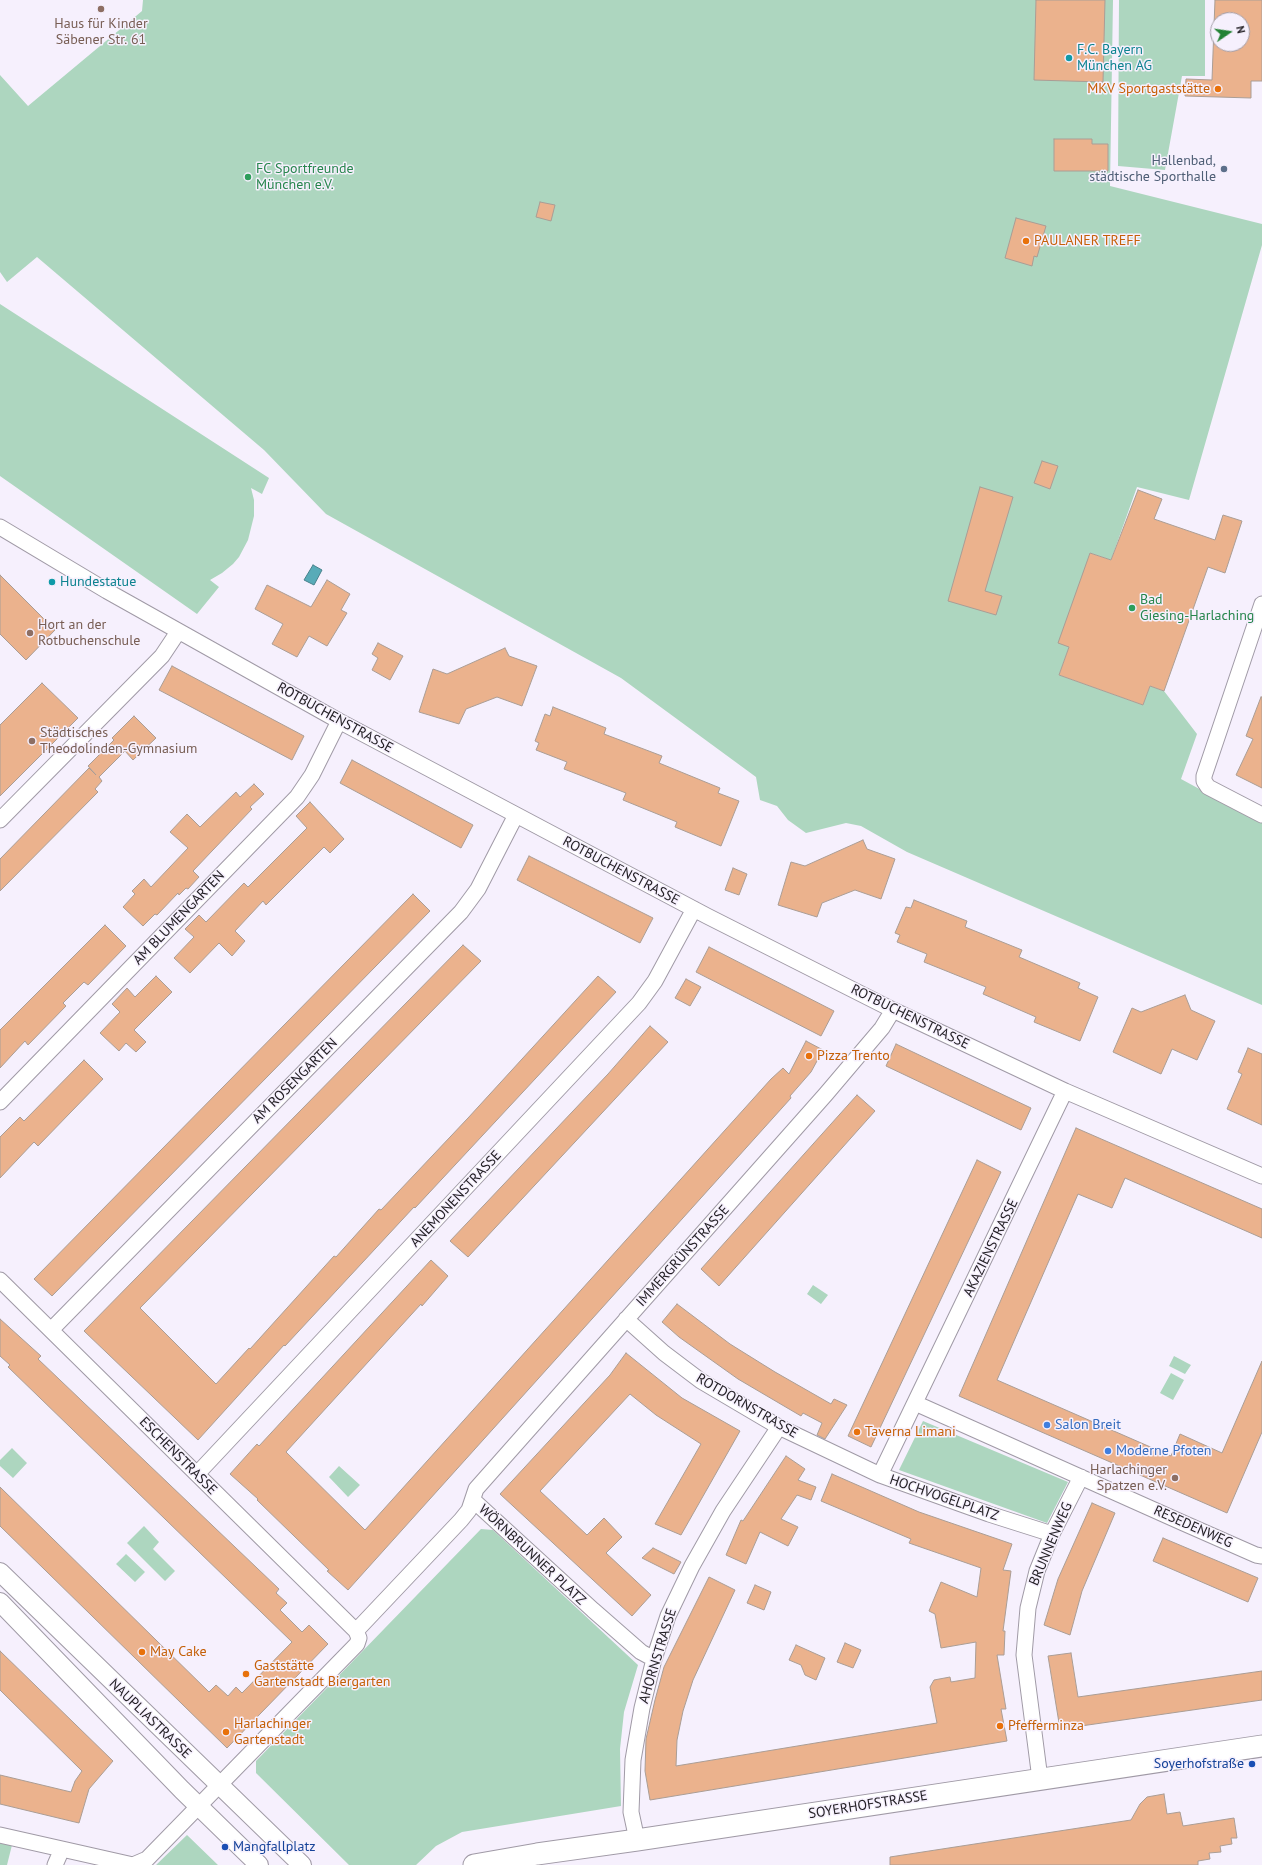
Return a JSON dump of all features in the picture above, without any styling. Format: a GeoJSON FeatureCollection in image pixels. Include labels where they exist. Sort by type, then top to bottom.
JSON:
{"type":"FeatureCollection","features":[{"type":"Feature","properties":{"kind":"main road","name":"SOYERHOFSTRASSE"},"geometry":{"type":"LineString","coordinates":[[474,1865],[530,1855],[1262,1746]]}},
{"type":"Feature","properties":{"kind":"street","name":"ROTBUCHENSTRASSE"},"geometry":{"type":"LineString","coordinates":[[0,527],[178,632],[339,721],[694,909],[893,1010],[1065,1092],[1262,1176]]}},
{"type":"Feature","properties":{"kind":"street"},"geometry":{"type":"LineString","coordinates":[[1262,604],[1204,776],[1204,781],[1208,786],[1262,815]]}},
{"type":"Feature","properties":{"kind":"street"},"geometry":{"type":"LineString","coordinates":[[0,820],[162,656],[178,632]]}},
{"type":"Feature","properties":{"kind":"street","name":"AM BLUMENGARTEN"},"geometry":{"type":"LineString","coordinates":[[0,1102],[297,797],[312,775],[339,721]]}},
{"type":"Feature","properties":{"kind":"street","name":"AM ROSENGARTEN"},"geometry":{"type":"LineString","coordinates":[[51,1330],[461,912],[478,889],[516,815]]}},
{"type":"Feature","properties":{"kind":"street","name":"ANEMONENSTRASSE"},"geometry":{"type":"LineString","coordinates":[[197,1474],[639,1003],[656,981],[694,909]]}},
{"type":"Feature","properties":{"kind":"street","name":"IMMERGRÜNSTRASSE"},"geometry":{"type":"LineString","coordinates":[[473,1500],[476,1489],[867,1046],[882,1028],[893,1010]]}},
{"type":"Feature","properties":{"kind":"street","name":"AKAZIENSTRASSE"},"geometry":{"type":"LineString","coordinates":[[915,1403],[1065,1092]]}},
{"type":"Feature","properties":{"kind":"street","name":"ESCHENSTRASSE"},"geometry":{"type":"LineString","coordinates":[[0,1280],[356,1631]]}},
{"type":"Feature","properties":{"kind":"street","name":"ROTDORNSTRASSE"},"geometry":{"type":"LineString","coordinates":[[626,1319],[664,1353],[702,1381],[779,1426],[880,1475]]}},
{"type":"Feature","properties":{"kind":"street"},"geometry":{"type":"LineString","coordinates":[[915,1403],[1081,1477]]}},
{"type":"Feature","properties":{"kind":"street","name":"HOCHVOGELPLATZ"},"geometry":{"type":"LineString","coordinates":[[915,1403],[880,1475],[989,1514],[1052,1534]]}},
{"type":"Feature","properties":{"kind":"street","name":"AHORNSTRASSE"},"geometry":{"type":"LineString","coordinates":[[637,1840],[631,1804],[633,1760],[642,1708],[654,1659],[668,1616],[692,1566],[723,1511],[779,1426]]}},
{"type":"Feature","properties":{"kind":"street","name":"BRUNNENWEG"},"geometry":{"type":"LineString","coordinates":[[1040,1779],[1025,1664],[1025,1630],[1032,1588],[1052,1534],[1081,1477]]}},
{"type":"Feature","properties":{"kind":"street","name":"RESEDENWEG"},"geometry":{"type":"LineString","coordinates":[[1081,1477],[1256,1555],[1262,1556]]}},
{"type":"Feature","properties":{"kind":"street","name":"WÖRNBRUNNER PLATZ"},"geometry":{"type":"LineString","coordinates":[[356,1631],[461,1520],[473,1500],[625,1638],[641,1652],[654,1659]]}},
{"type":"Feature","properties":{"kind":"street","name":"NAUPLIASTRASSE"},"geometry":{"type":"LineString","coordinates":[[0,1572],[302,1865]]}},
{"type":"Feature","properties":{"kind":"street","name":"NAUPLIASTRASSE"},"geometry":{"type":"LineString","coordinates":[[0,1602],[198,1806],[259,1865]]}},
{"type":"Feature","properties":{"kind":"street"},"geometry":{"type":"LineString","coordinates":[[0,1834],[133,1865],[148,1858],[357,1644],[359,1638],[356,1631]]}},
{"type":"Feature","properties":{"kind":"street"},"geometry":{"type":"LineString","coordinates":[[55,1865],[62,1849]]}},
{"type":"Feature","properties":{"kind":"green space"},"geometry":{"type":"Polygon","coordinates":[[[143,0],[1113,0],[1110,186],[1262,224],[1262,245],[1189,500],[1137,487],[1111,560],[1090,553],[1069,647],[1059,675],[1143,705],[1150,686],[1164,691],[1197,734],[1181,779],[1262,823],[1262,1005],[907,852],[861,826],[846,823],[806,833],[788,820],[777,806],[760,800],[756,777],[621,678],[326,514],[264,450],[37,257],[7,282],[0,272],[0,75],[28,106],[142,11],[143,0]]]}},
{"type":"Feature","properties":{"kind":"green space"},"geometry":{"type":"Polygon","coordinates":[[[1119,0],[1205,0],[1205,76],[1182,76],[1165,170],[1118,166],[1119,0]]]}},
{"type":"Feature","properties":{"kind":"green space"},"geometry":{"type":"Polygon","coordinates":[[[0,304],[269,478],[262,494],[251,488],[254,500],[254,516],[248,540],[239,557],[233,564],[210,580],[219,587],[197,614],[0,476],[0,304]]]}},
{"type":"Feature","properties":{"kind":"green space"},"geometry":{"type":"Polygon","coordinates":[[[813,1285],[828,1295],[821,1304],[807,1294],[813,1285]]]}},
{"type":"Feature","properties":{"kind":"green space"},"geometry":{"type":"Polygon","coordinates":[[[1174,1356],[1191,1365],[1185,1374],[1169,1366],[1174,1356]]]}},
{"type":"Feature","properties":{"kind":"green space"},"geometry":{"type":"Polygon","coordinates":[[[1171,1373],[1184,1380],[1173,1400],[1160,1393],[1171,1373]]]}},
{"type":"Feature","properties":{"kind":"green space"},"geometry":{"type":"Polygon","coordinates":[[[923,1421],[1068,1482],[1047,1523],[899,1470],[923,1421]]]}},
{"type":"Feature","properties":{"kind":"green space"},"geometry":{"type":"Polygon","coordinates":[[[12,1448],[27,1463],[13,1478],[0,1466],[0,1460],[12,1448]]]}},
{"type":"Feature","properties":{"kind":"green space"},"geometry":{"type":"Polygon","coordinates":[[[339,1466],[360,1485],[348,1497],[329,1477],[339,1466]]]}},
{"type":"Feature","properties":{"kind":"green space"},"geometry":{"type":"Polygon","coordinates":[[[144,1526],[159,1542],[153,1549],[175,1571],[165,1581],[127,1543],[144,1526]]]}},
{"type":"Feature","properties":{"kind":"green space"},"geometry":{"type":"Polygon","coordinates":[[[481,1529],[493,1530],[638,1665],[624,1712],[620,1749],[621,1806],[462,1832],[436,1846],[416,1865],[349,1865],[256,1773],[256,1761],[481,1529]]]}},
{"type":"Feature","properties":{"kind":"green space"},"geometry":{"type":"Polygon","coordinates":[[[126,1554],[145,1572],[135,1582],[116,1564],[126,1554]]]}},
{"type":"Feature","properties":{"kind":"green space"},"geometry":{"type":"Polygon","coordinates":[[[187,1835],[218,1865],[156,1865],[187,1835]]]}},
{"type":"Feature","properties":{"kind":"green space"},"geometry":{"type":"Polygon","coordinates":[[[0,1842],[12,1845],[7,1865],[0,1865],[0,1842]]]}},
{"type":"Feature","properties":{"kind":"water"},"geometry":{"type":"Polygon","coordinates":[[[313,565],[322,570],[314,585],[304,580],[313,565]]]}},
{"type":"Feature","properties":{"kind":"building","name":"F.C. Bayern München AG"},"geometry":{"type":"Polygon","coordinates":[[[1036,0],[1105,0],[1103,82],[1034,80],[1036,0]]]}},
{"type":"Feature","properties":{"kind":"building"},"geometry":{"type":"Polygon","coordinates":[[[1215,0],[1262,0],[1262,81],[1251,81],[1251,98],[1185,96],[1186,79],[1212,80],[1213,52],[1250,52],[1250,12],[1215,12],[1215,0]]]}},
{"type":"Feature","properties":{"kind":"building"},"geometry":{"type":"Polygon","coordinates":[[[1054,139],[1092,139],[1092,144],[1108,144],[1108,171],[1054,171],[1054,139]]]}},
{"type":"Feature","properties":{"kind":"building"},"geometry":{"type":"Polygon","coordinates":[[[540,202],[555,205],[551,221],[536,217],[540,202]]]}},
{"type":"Feature","properties":{"kind":"building","name":"PAULANER TREFF"},"geometry":{"type":"Polygon","coordinates":[[[1016,218],[1046,226],[1037,257],[1034,256],[1032,266],[1005,258],[1016,218]]]}},
{"type":"Feature","properties":{"kind":"building"},"geometry":{"type":"Polygon","coordinates":[[[1042,461],[1058,466],[1050,489],[1034,483],[1042,461]]]}},
{"type":"Feature","properties":{"kind":"building"},"geometry":{"type":"Polygon","coordinates":[[[980,487],[1013,497],[985,591],[1002,596],[996,615],[948,601],[980,487]]]}},
{"type":"Feature","properties":{"kind":"building","name":"Bad Giesing-Harlaching"},"geometry":{"type":"Polygon","coordinates":[[[1138,490],[1162,499],[1154,519],[1215,540],[1223,515],[1242,521],[1225,573],[1208,567],[1164,691],[1150,686],[1143,705],[1059,675],[1069,647],[1058,643],[1090,553],[1111,560],[1138,490]]]}},
{"type":"Feature","properties":{"kind":"building"},"geometry":{"type":"Polygon","coordinates":[[[0,575],[55,630],[26,660],[0,634],[0,575]]]}},
{"type":"Feature","properties":{"kind":"building"},"geometry":{"type":"Polygon","coordinates":[[[327,580],[350,594],[341,610],[347,613],[327,646],[309,636],[297,657],[272,644],[283,624],[255,609],[267,585],[311,607],[327,580]]]}},
{"type":"Feature","properties":{"kind":"building"},"geometry":{"type":"Polygon","coordinates":[[[378,643],[403,656],[390,680],[372,670],[378,658],[372,654],[378,643]]]}},
{"type":"Feature","properties":{"kind":"building"},"geometry":{"type":"Polygon","coordinates":[[[505,648],[509,656],[537,666],[522,706],[497,697],[466,709],[459,724],[419,712],[433,669],[447,674],[505,648]]]}},
{"type":"Feature","properties":{"kind":"building"},"geometry":{"type":"Polygon","coordinates":[[[172,666],[304,736],[292,760],[159,690],[172,666]]]}},
{"type":"Feature","properties":{"kind":"building"},"geometry":{"type":"Polygon","coordinates":[[[42,683],[78,718],[0,796],[0,725],[42,683]]]}},
{"type":"Feature","properties":{"kind":"building"},"geometry":{"type":"Polygon","coordinates":[[[1261,697],[1262,788],[1236,775],[1253,739],[1246,736],[1261,697]]]}},
{"type":"Feature","properties":{"kind":"building"},"geometry":{"type":"Polygon","coordinates":[[[553,707],[606,728],[604,734],[662,756],[659,763],[720,788],[718,793],[739,801],[721,846],[675,827],[677,822],[623,800],[626,793],[564,769],[567,762],[536,750],[539,743],[535,741],[545,714],[550,716],[553,707]]]}},
{"type":"Feature","properties":{"kind":"building"},"geometry":{"type":"Polygon","coordinates":[[[134,716],[156,738],[133,760],[125,751],[99,777],[102,781],[95,789],[98,792],[0,891],[0,859],[89,768],[96,775],[88,766],[114,740],[112,738],[134,716]]]}},
{"type":"Feature","properties":{"kind":"building"},"geometry":{"type":"Polygon","coordinates":[[[352,760],[473,825],[461,848],[340,783],[352,760]]]}},
{"type":"Feature","properties":{"kind":"building"},"geometry":{"type":"Polygon","coordinates":[[[254,784],[264,794],[250,807],[252,809],[193,871],[199,877],[188,889],[186,888],[179,895],[178,893],[157,915],[155,914],[143,926],[123,907],[135,894],[132,891],[144,879],[151,887],[188,848],[170,832],[187,814],[200,827],[236,792],[240,797],[254,784]]]}},
{"type":"Feature","properties":{"kind":"building"},"geometry":{"type":"Polygon","coordinates":[[[310,802],[344,839],[330,853],[324,847],[266,905],[263,901],[235,931],[245,941],[232,956],[219,943],[190,973],[174,958],[194,937],[185,929],[199,915],[206,922],[244,883],[248,887],[307,828],[296,816],[310,802]]]}},
{"type":"Feature","properties":{"kind":"building"},"geometry":{"type":"Polygon","coordinates":[[[863,840],[867,849],[895,859],[881,899],[855,890],[822,903],[817,917],[778,905],[791,862],[805,866],[863,840]]]}},
{"type":"Feature","properties":{"kind":"building"},"geometry":{"type":"Polygon","coordinates":[[[529,856],[653,918],[640,943],[517,880],[529,856]]]}},
{"type":"Feature","properties":{"kind":"building"},"geometry":{"type":"Polygon","coordinates":[[[733,868],[747,874],[739,895],[725,890],[733,868]]]}},
{"type":"Feature","properties":{"kind":"building"},"geometry":{"type":"Polygon","coordinates":[[[413,894],[430,911],[52,1296],[34,1279],[413,894]]]}},
{"type":"Feature","properties":{"kind":"building"},"geometry":{"type":"Polygon","coordinates":[[[914,900],[967,921],[965,927],[1022,950],[1019,957],[1080,983],[1078,988],[1098,997],[1080,1041],[1034,1022],[1036,1017],[983,994],[986,987],[924,962],[927,954],[897,942],[900,935],[895,933],[906,907],[911,908],[914,900]]]}},
{"type":"Feature","properties":{"kind":"building"},"geometry":{"type":"Polygon","coordinates":[[[105,925],[126,946],[88,985],[84,982],[63,1003],[66,1006],[28,1045],[25,1041],[0,1068],[0,1030],[105,925]]]}},
{"type":"Feature","properties":{"kind":"building"},"geometry":{"type":"Polygon","coordinates":[[[463,945],[481,961],[140,1308],[216,1384],[249,1348],[250,1349],[334,1256],[336,1257],[379,1209],[381,1210],[468,1118],[598,976],[616,992],[415,1208],[414,1207],[285,1346],[284,1345],[198,1440],[84,1331],[463,945]]]}},
{"type":"Feature","properties":{"kind":"building"},"geometry":{"type":"Polygon","coordinates":[[[709,947],[834,1011],[821,1036],[696,972],[709,947]]]}},
{"type":"Feature","properties":{"kind":"building"},"geometry":{"type":"Polygon","coordinates":[[[156,976],[172,992],[134,1030],[146,1042],[136,1052],[126,1043],[119,1051],[100,1033],[120,1012],[112,1004],[127,988],[135,997],[156,976]]]}},
{"type":"Feature","properties":{"kind":"building"},"geometry":{"type":"Polygon","coordinates":[[[686,979],[701,987],[690,1006],[675,998],[686,979]]]}},
{"type":"Feature","properties":{"kind":"building"},"geometry":{"type":"Polygon","coordinates":[[[1185,995],[1191,1010],[1215,1021],[1197,1060],[1172,1049],[1161,1074],[1113,1052],[1132,1008],[1141,1012],[1185,995]]]}},
{"type":"Feature","properties":{"kind":"building"},"geometry":{"type":"Polygon","coordinates":[[[650,1026],[668,1042],[468,1257],[450,1241],[608,1074],[650,1026]]]}},
{"type":"Feature","properties":{"kind":"building"},"geometry":{"type":"Polygon","coordinates":[[[806,1041],[823,1050],[811,1072],[790,1096],[791,1098],[348,1590],[327,1571],[329,1570],[257,1500],[258,1499],[230,1474],[257,1444],[259,1446],[431,1260],[448,1276],[286,1452],[365,1530],[771,1079],[783,1068],[789,1074],[806,1041]]]}},
{"type":"Feature","properties":{"kind":"building"},"geometry":{"type":"Polygon","coordinates":[[[896,1044],[1031,1108],[1021,1130],[886,1066],[896,1044]]]}},
{"type":"Feature","properties":{"kind":"building"},"geometry":{"type":"Polygon","coordinates":[[[1248,1048],[1262,1054],[1262,1125],[1227,1109],[1242,1074],[1238,1072],[1248,1048]]]}},
{"type":"Feature","properties":{"kind":"building"},"geometry":{"type":"Polygon","coordinates":[[[84,1060],[103,1079],[38,1146],[34,1142],[0,1178],[0,1137],[20,1117],[24,1121],[84,1060]]]}},
{"type":"Feature","properties":{"kind":"building"},"geometry":{"type":"Polygon","coordinates":[[[857,1095],[875,1111],[719,1286],[701,1269],[857,1095]]]}},
{"type":"Feature","properties":{"kind":"building"},"geometry":{"type":"Polygon","coordinates":[[[1076,1128],[1262,1209],[1262,1238],[1125,1178],[1112,1208],[1078,1194],[997,1380],[1171,1456],[1180,1434],[1222,1453],[1262,1361],[1262,1432],[1227,1513],[959,1396],[1076,1128]]]}},
{"type":"Feature","properties":{"kind":"building"},"geometry":{"type":"Polygon","coordinates":[[[977,1160],[1001,1172],[871,1447],[848,1436],[977,1160]]]}},
{"type":"Feature","properties":{"kind":"building"},"geometry":{"type":"Polygon","coordinates":[[[677,1304],[730,1344],[775,1372],[831,1404],[834,1399],[847,1405],[825,1439],[817,1435],[822,1423],[803,1413],[801,1416],[738,1379],[679,1337],[662,1322],[677,1304]]]}},
{"type":"Feature","properties":{"kind":"building"},"geometry":{"type":"Polygon","coordinates":[[[0,1319],[41,1356],[38,1359],[279,1589],[276,1593],[287,1603],[280,1610],[302,1632],[309,1625],[328,1644],[227,1748],[0,1526],[0,1487],[209,1692],[216,1685],[228,1696],[236,1687],[242,1693],[292,1642],[8,1367],[10,1365],[0,1356],[0,1319]]]}},
{"type":"Feature","properties":{"kind":"building"},"geometry":{"type":"Polygon","coordinates":[[[626,1353],[682,1398],[740,1431],[681,1535],[655,1524],[701,1444],[656,1415],[630,1394],[540,1491],[587,1535],[604,1518],[622,1537],[606,1553],[651,1595],[632,1616],[500,1494],[610,1375],[626,1353]]]}},
{"type":"Feature","properties":{"kind":"building"},"geometry":{"type":"Polygon","coordinates":[[[786,1456],[805,1469],[798,1480],[816,1487],[811,1500],[797,1495],[781,1519],[798,1527],[788,1546],[760,1532],[746,1564],[726,1555],[741,1520],[743,1521],[786,1456]]]}},
{"type":"Feature","properties":{"kind":"building"},"geometry":{"type":"Polygon","coordinates":[[[832,1474],[919,1512],[1012,1544],[1003,1570],[1011,1571],[1003,1631],[1005,1631],[1004,1655],[997,1655],[1006,1709],[1001,1709],[1007,1741],[650,1800],[645,1771],[646,1739],[655,1700],[664,1667],[709,1577],[735,1590],[693,1680],[683,1711],[677,1740],[676,1766],[937,1723],[930,1687],[934,1680],[950,1677],[951,1682],[975,1678],[976,1642],[941,1648],[935,1614],[929,1611],[941,1582],[977,1597],[981,1568],[909,1543],[911,1539],[821,1501],[832,1474]]]}},
{"type":"Feature","properties":{"kind":"building"},"geometry":{"type":"Polygon","coordinates":[[[1092,1503],[1115,1513],[1082,1591],[1070,1635],[1044,1625],[1058,1579],[1092,1503]]]}},
{"type":"Feature","properties":{"kind":"building"},"geometry":{"type":"Polygon","coordinates":[[[1163,1538],[1258,1578],[1248,1602],[1153,1561],[1163,1538]]]}},
{"type":"Feature","properties":{"kind":"building"},"geometry":{"type":"Polygon","coordinates":[[[653,1548],[681,1562],[674,1574],[642,1558],[653,1548]]]}},
{"type":"Feature","properties":{"kind":"building"},"geometry":{"type":"Polygon","coordinates":[[[755,1585],[771,1592],[764,1610],[747,1603],[755,1585]]]}},
{"type":"Feature","properties":{"kind":"building"},"geometry":{"type":"Polygon","coordinates":[[[845,1643],[861,1650],[853,1668],[837,1662],[845,1643]]]}},
{"type":"Feature","properties":{"kind":"building"},"geometry":{"type":"Polygon","coordinates":[[[796,1645],[825,1658],[816,1680],[805,1675],[801,1665],[789,1660],[796,1645]]]}},
{"type":"Feature","properties":{"kind":"building"},"geometry":{"type":"Polygon","coordinates":[[[0,1651],[113,1761],[89,1789],[79,1823],[0,1804],[0,1775],[71,1792],[75,1781],[82,1771],[0,1690],[0,1651]]]}},
{"type":"Feature","properties":{"kind":"building"},"geometry":{"type":"Polygon","coordinates":[[[1071,1653],[1078,1697],[1262,1671],[1262,1700],[1060,1729],[1048,1656],[1071,1653]]]}},
{"type":"Feature","properties":{"kind":"building"},"geometry":{"type":"Polygon","coordinates":[[[1164,1794],[1167,1814],[1180,1812],[1183,1826],[1234,1818],[1237,1838],[1231,1838],[1232,1844],[1220,1846],[1221,1852],[1209,1853],[1210,1859],[1198,1861],[1198,1865],[890,1865],[890,1857],[1131,1820],[1140,1804],[1147,1797],[1164,1794]]]}},
{"type":"Feature","properties":{"kind":"place","name":"Haus für Kinder Säbener Str. 61"},"geometry":{"type":"Point","coordinates":[101,9]}},
{"type":"Feature","properties":{"kind":"place","name":"F.C. Bayern München AG"},"geometry":{"type":"Point","coordinates":[1069,58]}},
{"type":"Feature","properties":{"kind":"place","name":"MKV Sportgaststätte"},"geometry":{"type":"Point","coordinates":[1218,89]}},
{"type":"Feature","properties":{"kind":"place","name":"Hallenbad, städtische Sporthalle"},"geometry":{"type":"Point","coordinates":[1224,169]}},
{"type":"Feature","properties":{"kind":"place","name":"FC Sportfreunde München e.V."},"geometry":{"type":"Point","coordinates":[248,177]}},
{"type":"Feature","properties":{"kind":"place","name":"PAULANER TREFF"},"geometry":{"type":"Point","coordinates":[1026,241]}},
{"type":"Feature","properties":{"kind":"place","name":"Hundestatue"},"geometry":{"type":"Point","coordinates":[52,582]}},
{"type":"Feature","properties":{"kind":"place","name":"Bad Giesing-Harlaching"},"geometry":{"type":"Point","coordinates":[1132,608]}},
{"type":"Feature","properties":{"kind":"place","name":"Hort an der Rotbuchenschule"},"geometry":{"type":"Point","coordinates":[30,633]}},
{"type":"Feature","properties":{"kind":"place","name":"Städtisches Theodolinden-Gymnasium"},"geometry":{"type":"Point","coordinates":[32,741]}},
{"type":"Feature","properties":{"kind":"place","name":"Pizza Trento"},"geometry":{"type":"Point","coordinates":[809,1056]}},
{"type":"Feature","properties":{"kind":"place","name":"Salon Breit"},"geometry":{"type":"Point","coordinates":[1047,1425]}},
{"type":"Feature","properties":{"kind":"place","name":"Taverna Limani"},"geometry":{"type":"Point","coordinates":[857,1432]}},
{"type":"Feature","properties":{"kind":"place","name":"Moderne Pfoten"},"geometry":{"type":"Point","coordinates":[1108,1451]}},
{"type":"Feature","properties":{"kind":"place","name":"Harlachinger Spatzen e.V."},"geometry":{"type":"Point","coordinates":[1175,1478]}},
{"type":"Feature","properties":{"kind":"place","name":"May Cake"},"geometry":{"type":"Point","coordinates":[142,1652]}},
{"type":"Feature","properties":{"kind":"place","name":"Gaststätte Gartenstadt Biergarten"},"geometry":{"type":"Point","coordinates":[246,1674]}},
{"type":"Feature","properties":{"kind":"place","name":"Pfefferminza"},"geometry":{"type":"Point","coordinates":[1000,1726]}},
{"type":"Feature","properties":{"kind":"place","name":"Harlachinger Gartenstadt"},"geometry":{"type":"Point","coordinates":[226,1732]}},
{"type":"Feature","properties":{"kind":"place","name":"Soyerhofstraße"},"geometry":{"type":"Point","coordinates":[1252,1764]}},
{"type":"Feature","properties":{"kind":"place","name":"Mangfallplatz"},"geometry":{"type":"Point","coordinates":[225,1847]}}]}
